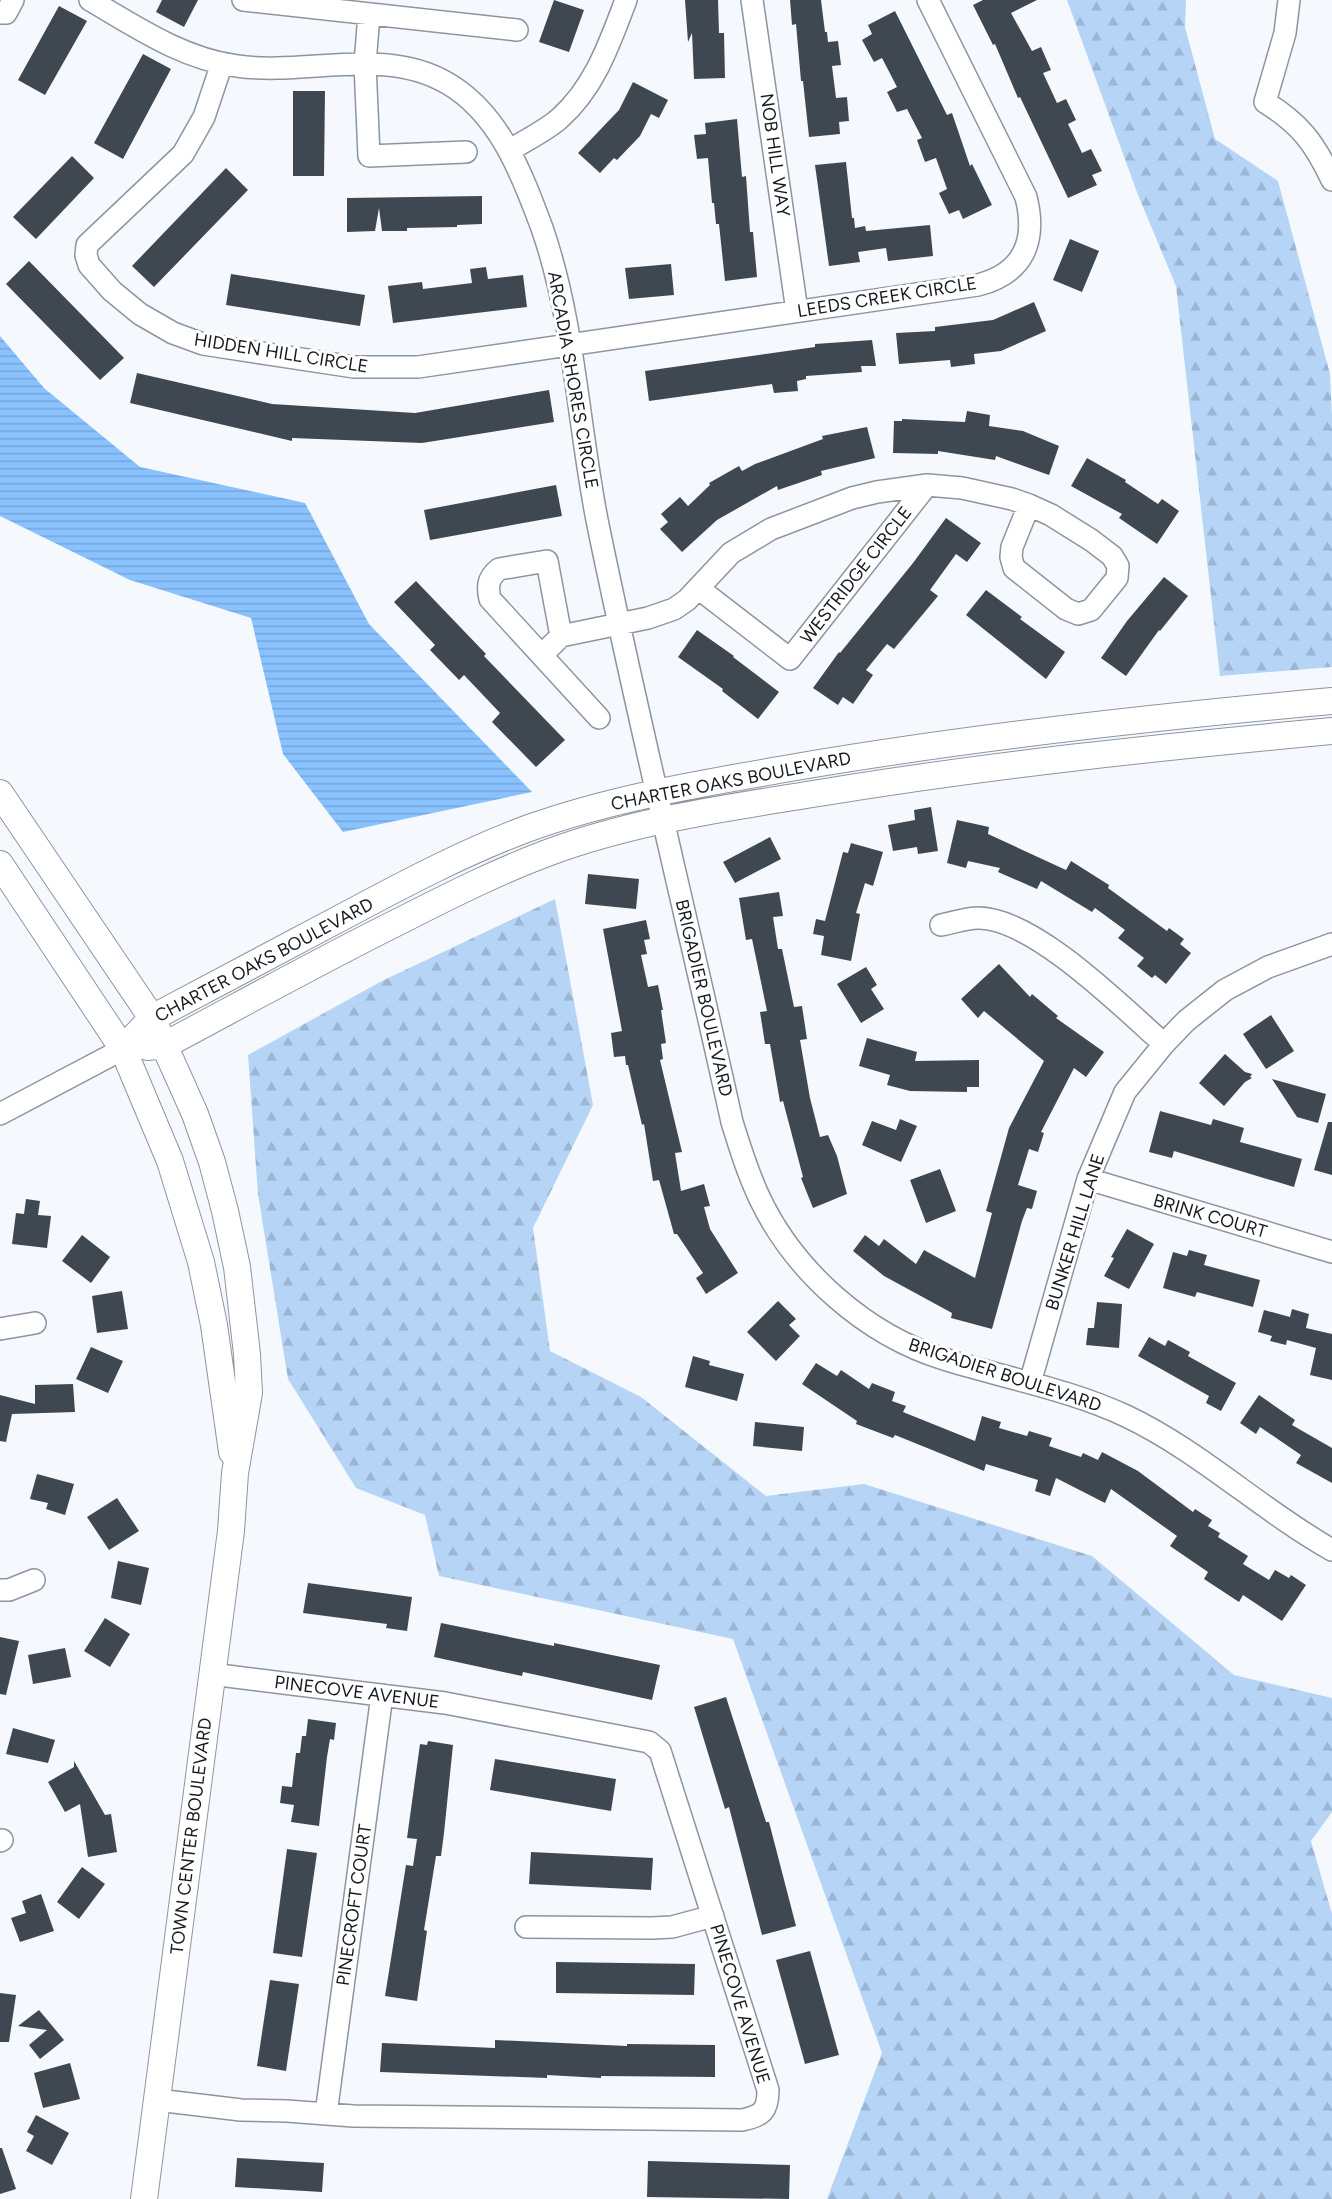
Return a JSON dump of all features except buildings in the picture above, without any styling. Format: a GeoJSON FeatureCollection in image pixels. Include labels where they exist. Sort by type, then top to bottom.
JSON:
{"type":"FeatureCollection","features":[{"type":"Feature","properties":{"kind":"street"},"geometry":{"type":"LineString","coordinates":[[0,13],[6,13],[14,0]]}},
{"type":"Feature","properties":{"kind":"street","name":"ARCADIA SHORES CIRCLE"},"geometry":{"type":"LineString","coordinates":[[90,0],[165,44],[222,63],[262,69],[392,64],[420,70],[446,82],[469,98],[491,121],[509,151],[542,230],[565,316],[597,519],[657,792]]}},
{"type":"Feature","properties":{"kind":"street"},"geometry":{"type":"LineString","coordinates":[[243,0],[517,30]]}},
{"type":"Feature","properties":{"kind":"street"},"geometry":{"type":"LineString","coordinates":[[509,151],[559,119],[582,95],[598,69],[626,0]]}},
{"type":"Feature","properties":{"kind":"street","name":"NOB HILL WAY"},"geometry":{"type":"LineString","coordinates":[[752,0],[797,311]]}},
{"type":"Feature","properties":{"kind":"street","name":"LEEDS CREEK CIRCLE"},"geometry":{"type":"LineString","coordinates":[[570,345],[991,281],[1015,266],[1025,253],[1030,237],[1031,216],[1026,197],[928,0]]}},
{"type":"Feature","properties":{"kind":"street"},"geometry":{"type":"LineString","coordinates":[[1289,0],[1285,33],[1265,102],[1286,116],[1307,135],[1332,180]]}},
{"type":"Feature","properties":{"kind":"street"},"geometry":{"type":"LineString","coordinates":[[369,14],[365,64],[369,156],[466,152]]}},
{"type":"Feature","properties":{"kind":"street","name":"HIDDEN HILL CIRCLE"},"geometry":{"type":"LineString","coordinates":[[222,63],[204,117],[183,154],[87,246],[86,255],[89,265],[112,291],[140,314],[172,333],[203,344],[354,367],[418,367],[570,345]]}},
{"type":"Feature","properties":{"kind":"street","name":"WESTRIDGE CIRCLE"},"geometry":{"type":"LineString","coordinates":[[698,588],[790,659],[927,485]]}},
{"type":"Feature","properties":{"kind":"street","name":"WESTRIDGE CIRCLE"},"geometry":{"type":"LineString","coordinates":[[561,636],[648,618],[674,609],[687,600],[731,554],[771,529],[852,498],[927,485],[988,493],[1029,505],[1051,515],[1112,555],[1118,566],[1117,578],[1091,610],[1078,614],[1066,609],[1014,568],[1011,557],[1012,547],[1029,505]]}},
{"type":"Feature","properties":{"kind":"street"},"geometry":{"type":"LineString","coordinates":[[542,655],[561,636],[547,561],[499,569],[493,574],[488,590],[490,599],[599,718]]}},
{"type":"Feature","properties":{"kind":"street","name":"CHARTER OAKS BOULEVARD"},"geometry":{"type":"LineString","coordinates":[[123,1049],[152,1018],[401,886],[469,852],[591,808],[657,792],[893,751],[1136,719],[1332,700]]}},
{"type":"Feature","properties":{"kind":"street","name":"CHARTER OAKS BOULEVARD"},"geometry":{"type":"LineString","coordinates":[[123,1049],[165,1045],[462,890],[560,848],[663,819],[883,783],[1128,750],[1332,731]]}},
{"type":"Feature","properties":{"kind":"street","name":"BRIGADIER BOULEVARD"},"geometry":{"type":"LineString","coordinates":[[657,792],[742,1158],[760,1200],[783,1238],[810,1273],[843,1304],[891,1337],[942,1359],[1084,1399],[1127,1417],[1181,1448],[1297,1530],[1332,1550]]}},
{"type":"Feature","properties":{"kind":"street","name":"TOWN CENTER BOULEVARD"},"geometry":{"type":"LineString","coordinates":[[0,793],[152,1018],[165,1045],[195,1114],[212,1162],[237,1267],[247,1354],[249,1393],[235,1473],[231,1531],[144,2199]]}},
{"type":"Feature","properties":{"kind":"street","name":"TOWN CENTER BOULEVARD"},"geometry":{"type":"LineString","coordinates":[[0,864],[123,1049],[170,1161],[201,1262],[214,1325],[235,1473]]}},
{"type":"Feature","properties":{"kind":"street"},"geometry":{"type":"LineString","coordinates":[[941,925],[978,918],[1012,925],[1074,965],[1164,1044]]}},
{"type":"Feature","properties":{"kind":"street","name":"BUNKER HILL LANE"},"geometry":{"type":"LineString","coordinates":[[1030,1383],[1088,1179],[1125,1092],[1186,1021],[1225,990],[1268,967],[1332,944]]}},
{"type":"Feature","properties":{"kind":"street"},"geometry":{"type":"LineString","coordinates":[[0,1114],[123,1049]]}},
{"type":"Feature","properties":{"kind":"street","name":"BRINK COURT"},"geometry":{"type":"LineString","coordinates":[[1088,1179],[1332,1252]]}},
{"type":"Feature","properties":{"kind":"street"},"geometry":{"type":"LineString","coordinates":[[0,1329],[35,1323]]}},
{"type":"Feature","properties":{"kind":"street"},"geometry":{"type":"LineString","coordinates":[[0,1590],[9,1590],[34,1580]]}},
{"type":"Feature","properties":{"kind":"street","name":"PINECOVE AVENUE"},"geometry":{"type":"LineString","coordinates":[[157,2100],[241,2110],[353,2116],[742,2120],[755,2117],[765,2110],[768,2101],[768,2090],[660,1751],[649,1742],[445,1703],[212,1674]]}},
{"type":"Feature","properties":{"kind":"street","name":"PINECROFT COURT"},"geometry":{"type":"LineString","coordinates":[[326,2114],[382,1695]]}},
{"type":"Feature","properties":{"kind":"street"},"geometry":{"type":"LineString","coordinates":[[526,1927],[652,1929],[672,1927],[712,1916]]}},
{"type":"Feature","properties":{"kind":"green space"},"geometry":{"type":"Polygon","coordinates":[[[1067,0],[1186,0],[1185,27],[1215,139],[1278,181],[1330,374],[1332,667],[1220,676],[1176,286],[1138,195],[1067,0]]]}},
{"type":"Feature","properties":{"kind":"green space"},"geometry":{"type":"Polygon","coordinates":[[[555,899],[593,1105],[533,1228],[550,1351],[641,1397],[766,1496],[864,1484],[1092,1556],[1234,1675],[1332,1698],[1332,1812],[1311,1841],[1332,1914],[1332,2199],[827,2199],[882,2053],[733,1639],[439,1576],[425,1515],[356,1488],[288,1379],[258,1194],[248,1055],[382,981],[555,899]]]}},
{"type":"Feature","properties":{"kind":"water"},"geometry":{"type":"Polygon","coordinates":[[[0,336],[44,388],[140,467],[305,503],[369,624],[532,792],[343,832],[283,754],[251,618],[130,580],[0,516],[0,336]]]}}]}
